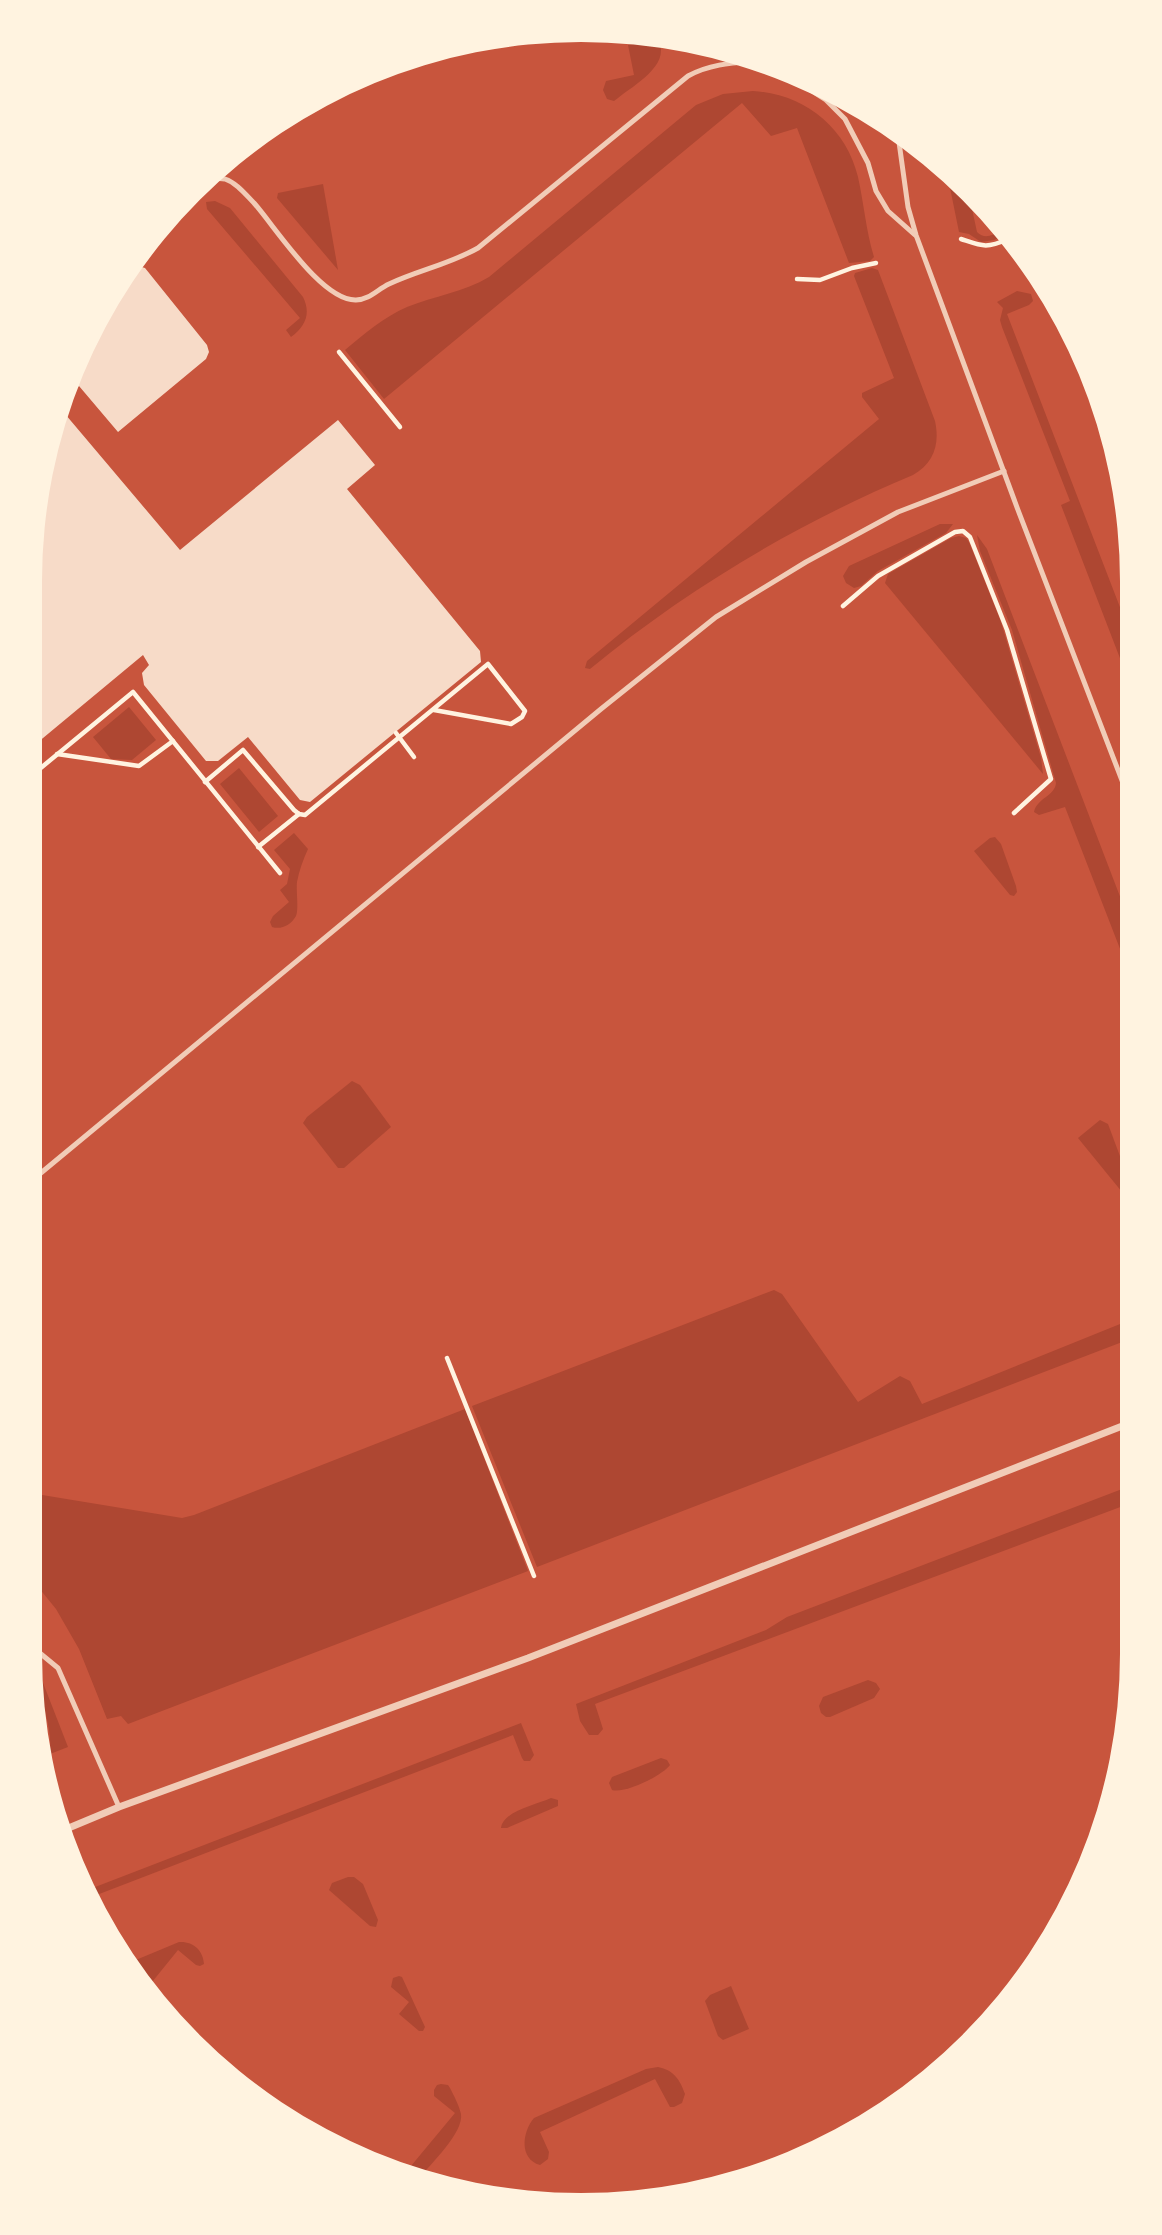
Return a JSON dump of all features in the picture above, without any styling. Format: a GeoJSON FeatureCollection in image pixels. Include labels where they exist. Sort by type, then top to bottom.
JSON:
{"type":"FeatureCollection","features":[{"type":"Feature","properties":{"kind":"street"},"geometry":{"type":"LineString","coordinates":[[71,1827],[528,1658],[1120,1427]]}},
{"type":"Feature","properties":{"kind":"lane"},"geometry":{"type":"LineString","coordinates":[[222,180],[241,189],[321,283],[349,299],[362,299],[389,284],[457,260],[478,248],[688,76],[702,68],[733,64]]}},
{"type":"Feature","properties":{"kind":"lane"},"geometry":{"type":"LineString","coordinates":[[829,103],[845,119],[869,163],[876,191],[888,211],[916,235]]}},
{"type":"Feature","properties":{"kind":"lane"},"geometry":{"type":"LineString","coordinates":[[900,147],[908,207],[916,235],[1120,775]]}},
{"type":"Feature","properties":{"kind":"lane"},"geometry":{"type":"LineString","coordinates":[[42,1172],[716,617],[806,562],[898,512],[1004,471]]}},
{"type":"Feature","properties":{"kind":"lane"},"geometry":{"type":"LineString","coordinates":[[42,1655],[58,1668],[120,1807]]}},
{"type":"Feature","properties":{"kind":"path"},"geometry":{"type":"LineString","coordinates":[[961,239],[987,247],[1000,242]]}},
{"type":"Feature","properties":{"kind":"path"},"geometry":{"type":"LineString","coordinates":[[797,279],[820,280],[852,268],[876,263]]}},
{"type":"Feature","properties":{"kind":"path"},"geometry":{"type":"LineString","coordinates":[[339,352],[400,428]]}},
{"type":"Feature","properties":{"kind":"path"},"geometry":{"type":"LineString","coordinates":[[843,606],[878,576],[955,532],[963,531],[970,537],[1007,630],[1051,779],[1014,813]]}},
{"type":"Feature","properties":{"kind":"path"},"geometry":{"type":"LineString","coordinates":[[205,782],[243,751],[299,814],[305,815],[488,664],[525,711],[522,717],[511,724],[434,710]]}},
{"type":"Feature","properties":{"kind":"path"},"geometry":{"type":"LineString","coordinates":[[42,767],[133,692],[280,873]]}},
{"type":"Feature","properties":{"kind":"path"},"geometry":{"type":"LineString","coordinates":[[396,733],[414,757]]}},
{"type":"Feature","properties":{"kind":"path"},"geometry":{"type":"LineString","coordinates":[[57,754],[139,766],[173,741]]}},
{"type":"Feature","properties":{"kind":"path"},"geometry":{"type":"LineString","coordinates":[[258,847],[299,814]]}},
{"type":"Feature","properties":{"kind":"path"},"geometry":{"type":"LineString","coordinates":[[447,1358],[534,1576]]}},
{"type":"Feature","properties":{"kind":"shaded area"},"geometry":{"type":"Polygon","coordinates":[[[628,45],[661,48],[659,59],[641,81],[614,101],[607,99],[603,90],[606,81],[634,75],[628,45]]]}},
{"type":"Feature","properties":{"kind":"shaded area"},"geometry":{"type":"Polygon","coordinates":[[[753,91],[772,94],[805,106],[820,116],[844,143],[858,177],[874,257],[870,261],[849,263],[797,128],[771,136],[742,103],[384,399],[345,350],[374,326],[399,311],[489,277],[696,105],[723,94],[753,91]]]}},
{"type":"Feature","properties":{"kind":"shaded area"},"geometry":{"type":"Polygon","coordinates":[[[323,184],[338,270],[277,198],[278,193],[323,184]]]}},
{"type":"Feature","properties":{"kind":"shaded area"},"geometry":{"type":"Polygon","coordinates":[[[950,189],[973,211],[977,232],[986,236],[993,234],[997,239],[981,242],[969,234],[959,232],[950,189]]]}},
{"type":"Feature","properties":{"kind":"shaded area"},"geometry":{"type":"Polygon","coordinates":[[[215,201],[230,208],[303,297],[307,308],[306,319],[291,337],[286,330],[300,318],[207,209],[206,202],[215,201]]]}},
{"type":"Feature","properties":{"kind":"shaded area"},"geometry":{"type":"Polygon","coordinates":[[[872,268],[878,270],[935,421],[937,437],[931,459],[913,475],[828,514],[745,560],[665,612],[590,669],[585,668],[587,661],[879,419],[862,397],[862,393],[894,378],[854,276],[855,273],[872,268]]]}},
{"type":"Feature","properties":{"kind":"shaded area"},"geometry":{"type":"Polygon","coordinates":[[[1017,291],[1031,294],[1033,301],[1029,305],[1007,314],[1120,607],[1120,658],[1061,505],[1070,501],[1002,327],[1000,320],[1003,308],[997,302],[1017,291]]]}},
{"type":"Feature","properties":{"kind":"shaded area"},"geometry":{"type":"Polygon","coordinates":[[[940,524],[953,524],[946,533],[878,571],[861,586],[854,588],[846,583],[843,576],[849,566],[940,524]]]}},
{"type":"Feature","properties":{"kind":"shaded area"},"geometry":{"type":"Polygon","coordinates":[[[977,535],[987,549],[1120,896],[1120,949],[1065,807],[1039,815],[1034,812],[1039,803],[1053,791],[1056,783],[1012,630],[980,551],[977,535]]]}},
{"type":"Feature","properties":{"kind":"shaded area"},"geometry":{"type":"Polygon","coordinates":[[[959,536],[969,542],[1001,622],[1041,758],[1043,774],[885,583],[888,574],[959,536]]]}},
{"type":"Feature","properties":{"kind":"shaded area"},"geometry":{"type":"Polygon","coordinates":[[[129,707],[156,740],[132,760],[111,759],[93,737],[129,707]]]}},
{"type":"Feature","properties":{"kind":"shaded area"},"geometry":{"type":"Polygon","coordinates":[[[239,768],[278,816],[259,832],[220,784],[239,768]]]}},
{"type":"Feature","properties":{"kind":"shaded area"},"geometry":{"type":"Polygon","coordinates":[[[294,833],[308,849],[297,882],[297,913],[289,924],[275,928],[270,922],[273,916],[289,902],[280,890],[287,884],[290,869],[274,850],[294,833]]]}},
{"type":"Feature","properties":{"kind":"shaded area"},"geometry":{"type":"Polygon","coordinates":[[[995,837],[1001,844],[1016,886],[1017,892],[1014,896],[1010,895],[974,851],[995,837]]]}},
{"type":"Feature","properties":{"kind":"shaded area"},"geometry":{"type":"Polygon","coordinates":[[[352,1081],[360,1085],[391,1127],[344,1168],[338,1168],[303,1123],[352,1081]]]}},
{"type":"Feature","properties":{"kind":"shaded area"},"geometry":{"type":"Polygon","coordinates":[[[1100,1120],[1108,1124],[1120,1156],[1120,1190],[1078,1138],[1100,1120]]]}},
{"type":"Feature","properties":{"kind":"shaded area"},"geometry":{"type":"Polygon","coordinates":[[[774,1290],[782,1294],[858,1402],[900,1376],[910,1381],[922,1404],[1120,1324],[1120,1343],[537,1567],[472,1406],[774,1290]]]}},
{"type":"Feature","properties":{"kind":"shaded area"},"geometry":{"type":"Polygon","coordinates":[[[465,1409],[528,1571],[128,1724],[121,1716],[107,1719],[79,1649],[56,1609],[42,1592],[42,1495],[182,1518],[465,1409]]]}},
{"type":"Feature","properties":{"kind":"shaded area"},"geometry":{"type":"Polygon","coordinates":[[[1120,1490],[1120,1507],[595,1704],[603,1729],[598,1735],[589,1735],[580,1721],[576,1704],[766,1630],[787,1617],[1120,1490]]]}},
{"type":"Feature","properties":{"kind":"shaded area"},"geometry":{"type":"Polygon","coordinates":[[[868,1680],[876,1683],[880,1689],[874,1698],[830,1717],[821,1713],[819,1706],[823,1697],[868,1680]]]}},
{"type":"Feature","properties":{"kind":"shaded area"},"geometry":{"type":"Polygon","coordinates":[[[43,1682],[68,1747],[51,1754],[49,1729],[43,1682]]]}},
{"type":"Feature","properties":{"kind":"shaded area"},"geometry":{"type":"Polygon","coordinates":[[[521,1723],[534,1755],[530,1761],[524,1761],[513,1735],[99,1894],[96,1887],[521,1723]]]}},
{"type":"Feature","properties":{"kind":"shaded area"},"geometry":{"type":"Polygon","coordinates":[[[661,1758],[667,1760],[670,1765],[659,1774],[634,1787],[612,1790],[609,1783],[612,1777],[661,1758]]]}},
{"type":"Feature","properties":{"kind":"shaded area"},"geometry":{"type":"Polygon","coordinates":[[[551,1798],[558,1800],[558,1806],[507,1828],[501,1828],[503,1822],[514,1813],[551,1798]]]}},
{"type":"Feature","properties":{"kind":"shaded area"},"geometry":{"type":"Polygon","coordinates":[[[354,1877],[363,1884],[378,1920],[376,1927],[370,1926],[329,1890],[332,1883],[354,1877]]]}},
{"type":"Feature","properties":{"kind":"shaded area"},"geometry":{"type":"Polygon","coordinates":[[[179,1942],[196,1947],[204,1964],[196,1965],[178,1950],[153,1981],[137,1959],[179,1942]]]}},
{"type":"Feature","properties":{"kind":"shaded area"},"geometry":{"type":"Polygon","coordinates":[[[402,1977],[425,2027],[423,2031],[419,2031],[399,2014],[409,2002],[391,1987],[393,1978],[402,1977]]]}},
{"type":"Feature","properties":{"kind":"shaded area"},"geometry":{"type":"Polygon","coordinates":[[[731,1986],[749,2029],[723,2040],[718,2036],[705,2001],[710,1995],[731,1986]]]}},
{"type":"Feature","properties":{"kind":"shaded area"},"geometry":{"type":"Polygon","coordinates":[[[658,2067],[672,2073],[678,2080],[685,2094],[682,2103],[670,2107],[655,2079],[540,2132],[549,2152],[548,2159],[540,2165],[529,2157],[525,2137],[534,2118],[646,2069],[658,2067]]]}},
{"type":"Feature","properties":{"kind":"shaded area"},"geometry":{"type":"Polygon","coordinates":[[[437,2085],[448,2085],[450,2088],[461,2114],[461,2121],[446,2148],[426,2170],[412,2165],[455,2113],[434,2096],[437,2085]]]}},
{"type":"Feature","properties":{"kind":"building"},"geometry":{"type":"Polygon","coordinates":[[[143,267],[207,345],[209,352],[206,359],[118,432],[79,386],[114,311],[143,267]]]}},
{"type":"Feature","properties":{"kind":"building"},"geometry":{"type":"Polygon","coordinates":[[[68,417],[180,550],[338,420],[375,465],[347,489],[480,651],[481,662],[310,802],[300,800],[248,737],[218,761],[206,761],[144,685],[142,673],[149,665],[143,655],[42,739],[43,546],[52,476],[68,417]]]}}]}
